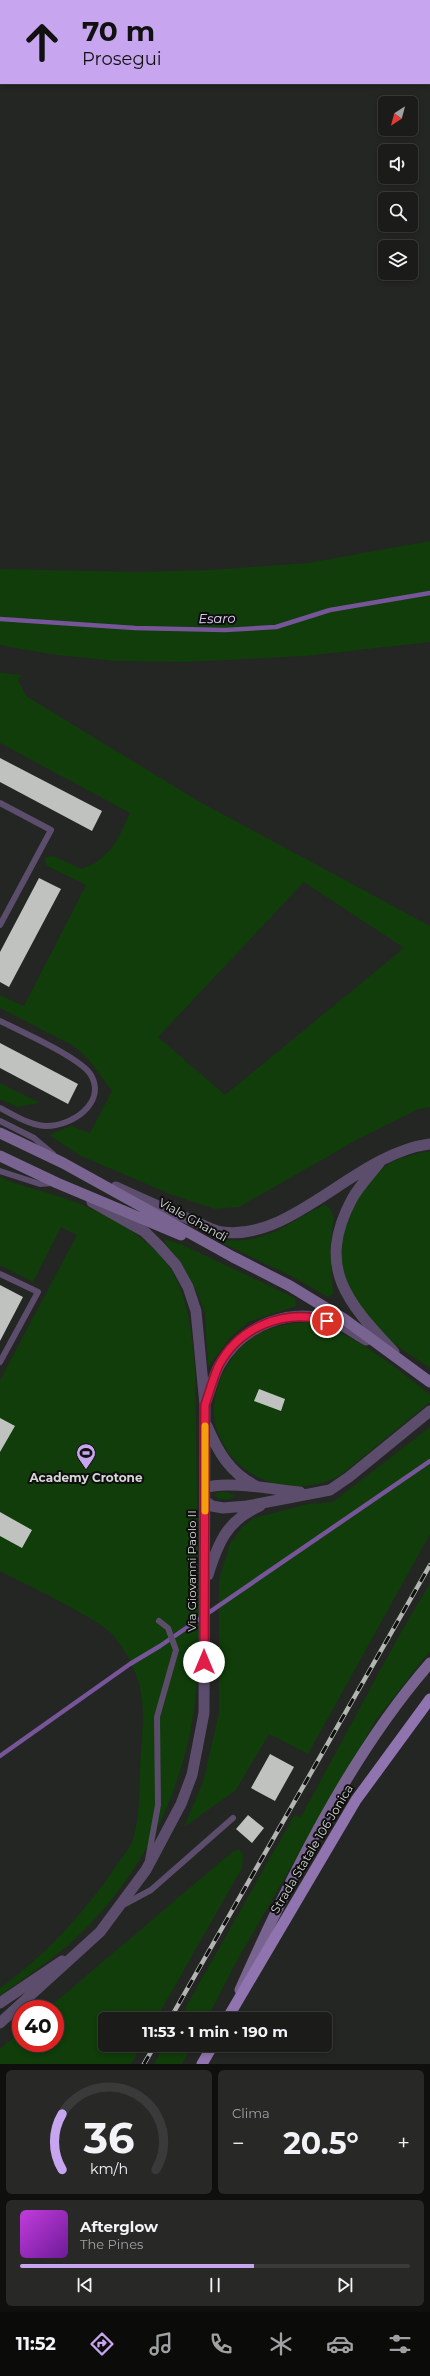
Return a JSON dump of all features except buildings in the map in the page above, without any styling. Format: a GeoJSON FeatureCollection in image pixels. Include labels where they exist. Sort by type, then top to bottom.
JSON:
{"type":"FeatureCollection","features":[{"type":"Feature","properties":{"kind":"main road","name":"Viale Ghandi"},"geometry":{"type":"LineString","coordinates":[[0,1133],[64,1163],[233,1257]]}},
{"type":"Feature","properties":{"kind":"main road","name":"Viale Ghandi"},"geometry":{"type":"LineString","coordinates":[[0,1156],[57,1183],[233,1257]]}},
{"type":"Feature","properties":{"kind":"main road"},"geometry":{"type":"LineString","coordinates":[[233,1257],[290,1286],[330,1310],[430,1382]]}},
{"type":"Feature","properties":{"kind":"main road"},"geometry":{"type":"LineString","coordinates":[[230,2012],[281,1896],[341,1790],[378,1729],[430,1663]]}},
{"type":"Feature","properties":{"kind":"main road","name":"Strada Statale 106 Jonica"},"geometry":{"type":"LineString","coordinates":[[231,2012],[356,1800],[430,1699]]}},
{"type":"Feature","properties":{"kind":"main road"},"geometry":{"type":"LineString","coordinates":[[202,2064],[209,2052]]}},
{"type":"Feature","properties":{"kind":"street"},"geometry":{"type":"LineString","coordinates":[[64,1163],[165,1210],[221,1232],[247,1233],[268,1227],[294,1214],[362,1170],[405,1149],[430,1144]]}},
{"type":"Feature","properties":{"kind":"street"},"geometry":{"type":"LineString","coordinates":[[380,1162],[353,1198],[343,1219],[337,1244],[337,1266],[341,1284],[348,1299],[362,1318],[404,1363]]}},
{"type":"Feature","properties":{"kind":"street"},"geometry":{"type":"LineString","coordinates":[[57,1183],[145,1232],[176,1265],[188,1287],[196,1311],[205,1405]]}},
{"type":"Feature","properties":{"kind":"street"},"geometry":{"type":"LineString","coordinates":[[205,1405],[218,1368],[232,1349],[250,1331],[266,1322],[281,1318],[315,1317],[339,1324],[404,1363]]}},
{"type":"Feature","properties":{"kind":"street","name":"Via Giovanni Paolo II"},"geometry":{"type":"LineString","coordinates":[[0,2023],[88,1944],[122,1905],[146,1871],[179,1810],[192,1775],[204,1713],[205,1405]]}},
{"type":"Feature","properties":{"kind":"street"},"geometry":{"type":"LineString","coordinates":[[205,1501],[212,1506],[223,1508],[269,1502],[330,1490],[350,1478],[430,1411]]}},
{"type":"Feature","properties":{"kind":"street"},"geometry":{"type":"LineString","coordinates":[[205,1422],[221,1455],[229,1467],[239,1477],[260,1488]]}},
{"type":"Feature","properties":{"kind":"street"},"geometry":{"type":"LineString","coordinates":[[205,1488],[213,1485],[227,1485],[314,1493]]}},
{"type":"Feature","properties":{"kind":"street"},"geometry":{"type":"LineString","coordinates":[[204,1585],[220,1542],[227,1529],[256,1508],[269,1502]]}},
{"type":"Feature","properties":{"kind":"street","name":"Via Giovanni Paolo II"},"geometry":{"type":"LineString","coordinates":[[0,2003],[88,1944]]}},
{"type":"Feature","properties":{"kind":"lane"},"geometry":{"type":"LineString","coordinates":[[0,804],[51,830],[0,925]]}},
{"type":"Feature","properties":{"kind":"lane"},"geometry":{"type":"LineString","coordinates":[[0,1021],[80,1064],[91,1076],[94,1087],[93,1100],[87,1110],[76,1117],[61,1123],[45,1126],[28,1122],[0,1108]]}},
{"type":"Feature","properties":{"kind":"lane"},"geometry":{"type":"LineString","coordinates":[[0,1121],[34,1138],[64,1163]]}},
{"type":"Feature","properties":{"kind":"lane"},"geometry":{"type":"LineString","coordinates":[[0,1171],[40,1184],[57,1183]]}},
{"type":"Feature","properties":{"kind":"lane"},"geometry":{"type":"LineString","coordinates":[[0,1274],[38,1292],[0,1362]]}},
{"type":"Feature","properties":{"kind":"lane"},"geometry":{"type":"LineString","coordinates":[[146,1871],[158,1805],[158,1717],[176,1650],[168,1628],[160,1621]]}},
{"type":"Feature","properties":{"kind":"lane"},"geometry":{"type":"LineString","coordinates":[[122,1905],[151,1890],[233,1818]]}},
{"type":"Feature","properties":{"kind":"green space"},"geometry":{"type":"Polygon","coordinates":[[[430,541],[430,642],[305,656],[184,662],[115,661],[49,654],[0,645],[0,569],[136,572],[209,570],[308,563],[430,541]]]}},
{"type":"Feature","properties":{"kind":"green space"},"geometry":{"type":"Polygon","coordinates":[[[0,673],[22,675],[18,680],[26,696],[200,802],[430,926],[430,1107],[416,1110],[360,1138],[239,1207],[214,1209],[170,1194],[81,1156],[49,1135],[71,1126],[90,1133],[112,1091],[89,1060],[74,1046],[0,1008],[0,995],[24,1006],[86,885],[47,866],[44,858],[53,856],[82,869],[92,865],[112,847],[122,831],[130,813],[0,743],[0,673]],[[304,882],[158,1037],[225,1095],[404,948],[304,882]]]}},
{"type":"Feature","properties":{"kind":"green space"},"geometry":{"type":"Polygon","coordinates":[[[0,1083],[40,1103],[17,1107],[0,1099],[0,1083]]]}},
{"type":"Feature","properties":{"kind":"green space"},"geometry":{"type":"Polygon","coordinates":[[[430,1151],[430,1368],[385,1336],[360,1311],[343,1275],[339,1244],[342,1229],[355,1199],[375,1175],[387,1165],[397,1160],[430,1151]]]}},
{"type":"Feature","properties":{"kind":"green space","name":"Academy Crotone"},"geometry":{"type":"Polygon","coordinates":[[[0,1177],[75,1202],[120,1224],[149,1245],[161,1257],[171,1270],[179,1285],[188,1315],[192,1336],[195,1368],[199,1628],[195,1702],[183,1762],[173,1792],[147,1847],[113,1898],[83,1932],[48,1961],[0,1996],[0,1988],[33,1962],[77,1917],[104,1883],[131,1844],[137,1821],[143,1718],[141,1691],[137,1679],[125,1652],[115,1637],[79,1612],[0,1571],[0,1380],[77,1235],[61,1227],[33,1282],[0,1265],[0,1177]]]}},
{"type":"Feature","properties":{"kind":"green space"},"geometry":{"type":"Polygon","coordinates":[[[324,1205],[330,1208],[334,1217],[330,1248],[333,1294],[328,1297],[293,1277],[214,1239],[247,1240],[260,1237],[284,1227],[324,1205]]]}},
{"type":"Feature","properties":{"kind":"green space"},"geometry":{"type":"Polygon","coordinates":[[[164,1239],[183,1245],[295,1298],[296,1306],[248,1322],[230,1338],[208,1367],[205,1313],[195,1288],[180,1261],[166,1245],[164,1239]]]}},
{"type":"Feature","properties":{"kind":"green space"},"geometry":{"type":"Polygon","coordinates":[[[308,1322],[342,1334],[373,1351],[430,1395],[430,1402],[341,1475],[324,1482],[306,1486],[288,1486],[270,1482],[254,1475],[239,1464],[227,1450],[218,1433],[214,1419],[214,1404],[222,1376],[229,1362],[238,1350],[249,1340],[278,1326],[308,1322]]]}},
{"type":"Feature","properties":{"kind":"green space"},"geometry":{"type":"Polygon","coordinates":[[[430,1427],[430,1534],[308,1754],[269,1734],[236,1790],[184,1827],[203,1782],[219,1713],[219,1579],[230,1544],[242,1527],[254,1518],[308,1504],[333,1502],[430,1427]]]}},
{"type":"Feature","properties":{"kind":"green space"},"geometry":{"type":"Polygon","coordinates":[[[219,1492],[227,1492],[236,1496],[229,1499],[218,1499],[214,1495],[219,1492]]]}},
{"type":"Feature","properties":{"kind":"green space"},"geometry":{"type":"Polygon","coordinates":[[[430,1583],[430,1651],[376,1720],[235,1964],[211,2012],[183,2012],[292,1819],[295,1815],[301,1817],[397,1639],[430,1583]]]}},
{"type":"Feature","properties":{"kind":"green space"},"geometry":{"type":"Polygon","coordinates":[[[239,1849],[243,1855],[242,1868],[160,2012],[98,2012],[98,2052],[138,2052],[131,2064],[0,2064],[0,2049],[12,2039],[12,2052],[64,2052],[64,2000],[58,2000],[232,1852],[239,1849]]]}},
{"type":"Feature","properties":{"kind":"green space"},"geometry":{"type":"Polygon","coordinates":[[[161,2052],[188,2052],[182,2064],[154,2064],[161,2052]]]}},
{"type":"Feature","properties":{"kind":"waterway","name":"Esaro"},"geometry":{"type":"LineString","coordinates":[[0,619],[135,628],[225,630],[276,627],[330,610],[430,593]]}},
{"type":"Feature","properties":{"kind":"waterway"},"geometry":{"type":"LineString","coordinates":[[0,1756],[130,1664],[160,1646],[430,1461]]}},
{"type":"Feature","properties":{"kind":"railway"},"geometry":{"type":"LineString","coordinates":[[174,2012],[430,1565]]}},
{"type":"Feature","properties":{"kind":"railway"},"geometry":{"type":"LineString","coordinates":[[144,2064],[151,2052]]}},
{"type":"Feature","properties":{"kind":"slow traffic"},"geometry":{"type":"LineString","coordinates":[[205,1426],[205,1511]]}},
{"type":"Feature","properties":{"kind":"place","name":"Academy Crotone"},"geometry":{"type":"Point","coordinates":[86,1470]}},
{"type":"Feature","properties":{"kind":"route"},"geometry":{"type":"LineString","coordinates":[[204,1662],[205,1405],[218,1368],[224,1358],[250,1331],[266,1322],[296,1316],[315,1317],[327,1321]]}}]}
